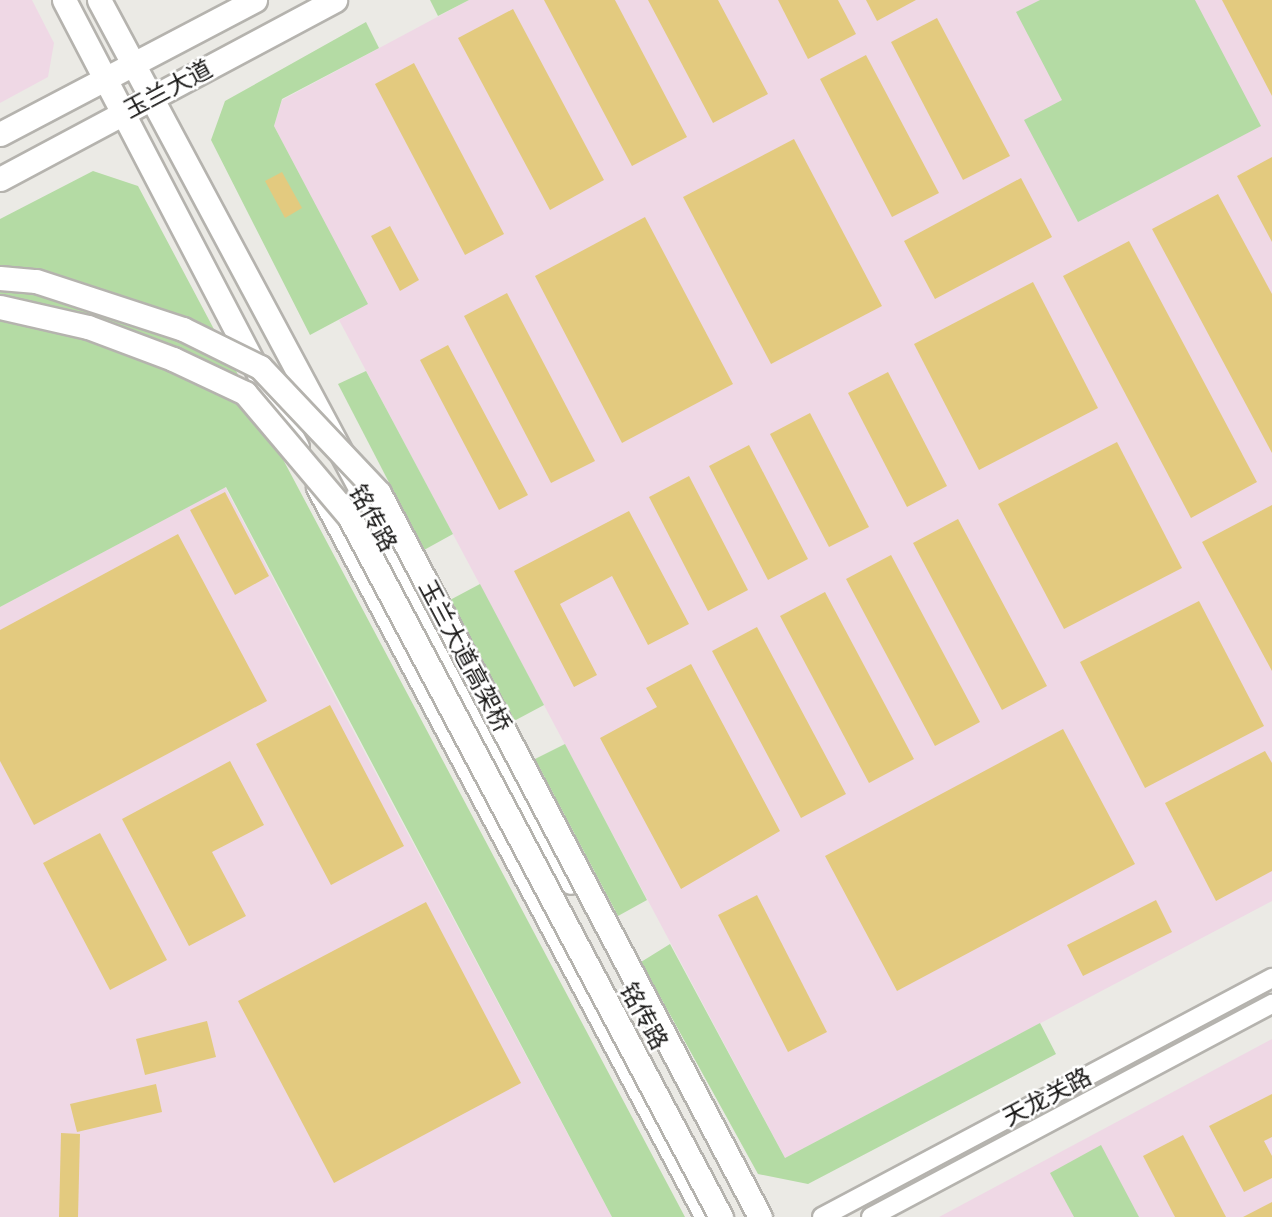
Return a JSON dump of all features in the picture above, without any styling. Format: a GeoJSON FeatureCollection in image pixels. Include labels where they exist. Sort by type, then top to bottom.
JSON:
{"type":"FeatureCollection","features":[{"type":"Feature","properties":{"kind":"main road","name":"铭传路"},"geometry":{"type":"LineString","coordinates":[[64,0],[707,1217]]}},
{"type":"Feature","properties":{"kind":"main road","name":"铭传路"},"geometry":{"type":"LineString","coordinates":[[99,0],[753,1217]]}},
{"type":"Feature","properties":{"kind":"main road","name":"玉兰大道"},"geometry":{"type":"LineString","coordinates":[[0,134],[255,0]]}},
{"type":"Feature","properties":{"kind":"main road","name":"玉兰大道"},"geometry":{"type":"LineString","coordinates":[[0,179],[335,0]]}},
{"type":"Feature","properties":{"kind":"main road","name":"玉兰大道高架桥"},"geometry":{"type":"LineString","coordinates":[[0,278],[36,281],[183,329],[260,367],[379,493],[760,1217]]}},
{"type":"Feature","properties":{"kind":"main road","name":"玉兰大道高架桥"},"geometry":{"type":"LineString","coordinates":[[0,307],[88,327],[173,359],[245,393],[349,516],[721,1217]]}},
{"type":"Feature","properties":{"kind":"street","name":"天龙关路"},"geometry":{"type":"LineString","coordinates":[[822,1217],[1272,978]]}},
{"type":"Feature","properties":{"kind":"street","name":"天龙关路"},"geometry":{"type":"LineString","coordinates":[[871,1217],[1272,1004]]}},
{"type":"Feature","properties":{"kind":"shaded area"},"geometry":{"type":"Polygon","coordinates":[[[0,0],[32,0],[54,43],[48,77],[0,103],[0,0]]]}},
{"type":"Feature","properties":{"kind":"shaded area"},"geometry":{"type":"Polygon","coordinates":[[[469,0],[1272,0],[1272,901],[785,1158],[339,320],[367,304],[274,126],[282,100],[469,0]]]}},
{"type":"Feature","properties":{"kind":"shaded area"},"geometry":{"type":"Polygon","coordinates":[[[225,487],[612,1217],[0,1217],[0,607],[225,487]]]}},
{"type":"Feature","properties":{"kind":"shaded area"},"geometry":{"type":"Polygon","coordinates":[[[1272,1039],[1272,1217],[939,1217],[1272,1039]]]}},
{"type":"Feature","properties":{"kind":"green space"},"geometry":{"type":"Polygon","coordinates":[[[430,0],[469,0],[438,16],[430,0]]]}},
{"type":"Feature","properties":{"kind":"green space"},"geometry":{"type":"Polygon","coordinates":[[[1040,0],[1195,0],[1261,126],[1078,222],[1024,120],[1062,100],[1016,12],[1040,0]]]}},
{"type":"Feature","properties":{"kind":"green space"},"geometry":{"type":"Polygon","coordinates":[[[366,22],[379,48],[282,99],[274,126],[368,304],[310,335],[211,140],[225,101],[366,22]]]}},
{"type":"Feature","properties":{"kind":"green space"},"geometry":{"type":"Polygon","coordinates":[[[93,171],[138,186],[685,1217],[612,1217],[226,487],[0,607],[0,219],[93,171]]]}},
{"type":"Feature","properties":{"kind":"green space"},"geometry":{"type":"Polygon","coordinates":[[[366,371],[453,534],[424,550],[338,384],[366,371]]]}},
{"type":"Feature","properties":{"kind":"green space"},"geometry":{"type":"Polygon","coordinates":[[[480,584],[544,705],[514,721],[450,600],[480,584]]]}},
{"type":"Feature","properties":{"kind":"green space"},"geometry":{"type":"Polygon","coordinates":[[[565,744],[647,900],[618,916],[535,759],[565,744]]]}},
{"type":"Feature","properties":{"kind":"green space"},"geometry":{"type":"Polygon","coordinates":[[[670,944],[785,1158],[1040,1023],[1056,1054],[808,1184],[758,1174],[641,962],[670,944]]]}},
{"type":"Feature","properties":{"kind":"green space"},"geometry":{"type":"Polygon","coordinates":[[[1101,1145],[1139,1217],[1074,1217],[1050,1173],[1101,1145]]]}},
{"type":"Feature","properties":{"kind":"building"},"geometry":{"type":"Polygon","coordinates":[[[544,0],[615,0],[687,137],[632,166],[544,0]]]}},
{"type":"Feature","properties":{"kind":"building"},"geometry":{"type":"Polygon","coordinates":[[[648,0],[718,0],[768,94],[713,123],[648,0]]]}},
{"type":"Feature","properties":{"kind":"building"},"geometry":{"type":"Polygon","coordinates":[[[778,0],[838,0],[856,34],[808,59],[778,0]]]}},
{"type":"Feature","properties":{"kind":"building"},"geometry":{"type":"Polygon","coordinates":[[[866,0],[916,0],[877,21],[866,0]]]}},
{"type":"Feature","properties":{"kind":"building"},"geometry":{"type":"Polygon","coordinates":[[[1222,0],[1272,0],[1272,96],[1222,0]]]}},
{"type":"Feature","properties":{"kind":"building"},"geometry":{"type":"Polygon","coordinates":[[[513,9],[604,180],[550,210],[458,38],[513,9]]]}},
{"type":"Feature","properties":{"kind":"building"},"geometry":{"type":"Polygon","coordinates":[[[937,18],[1010,156],[963,180],[891,42],[937,18]]]}},
{"type":"Feature","properties":{"kind":"building"},"geometry":{"type":"Polygon","coordinates":[[[866,55],[939,193],[892,217],[820,79],[866,55]]]}},
{"type":"Feature","properties":{"kind":"building"},"geometry":{"type":"Polygon","coordinates":[[[414,63],[504,234],[465,255],[375,84],[414,63]]]}},
{"type":"Feature","properties":{"kind":"building"},"geometry":{"type":"Polygon","coordinates":[[[794,139],[882,306],[771,364],[683,197],[794,139]]]}},
{"type":"Feature","properties":{"kind":"building"},"geometry":{"type":"Polygon","coordinates":[[[1272,157],[1272,242],[1237,176],[1272,157]]]}},
{"type":"Feature","properties":{"kind":"building"},"geometry":{"type":"Polygon","coordinates":[[[282,172],[302,208],[285,218],[265,181],[282,172]]]}},
{"type":"Feature","properties":{"kind":"building"},"geometry":{"type":"Polygon","coordinates":[[[1021,178],[1052,237],[935,299],[904,241],[1021,178]]]}},
{"type":"Feature","properties":{"kind":"building"},"geometry":{"type":"Polygon","coordinates":[[[1218,194],[1272,294],[1272,453],[1152,229],[1218,194]]]}},
{"type":"Feature","properties":{"kind":"building"},"geometry":{"type":"Polygon","coordinates":[[[645,217],[733,384],[622,443],[535,276],[645,217]]]}},
{"type":"Feature","properties":{"kind":"building"},"geometry":{"type":"Polygon","coordinates":[[[390,226],[419,280],[400,291],[371,236],[390,226]]]}},
{"type":"Feature","properties":{"kind":"building"},"geometry":{"type":"Polygon","coordinates":[[[1129,241],[1257,482],[1191,518],[1063,276],[1129,241]]]}},
{"type":"Feature","properties":{"kind":"building"},"geometry":{"type":"Polygon","coordinates":[[[1033,282],[1098,408],[979,470],[914,344],[1033,282]]]}},
{"type":"Feature","properties":{"kind":"building"},"geometry":{"type":"Polygon","coordinates":[[[507,293],[595,461],[551,483],[464,316],[507,293]]]}},
{"type":"Feature","properties":{"kind":"building"},"geometry":{"type":"Polygon","coordinates":[[[448,345],[528,495],[499,510],[420,360],[448,345]]]}},
{"type":"Feature","properties":{"kind":"building"},"geometry":{"type":"Polygon","coordinates":[[[888,372],[947,486],[907,507],[848,393],[888,372]]]}},
{"type":"Feature","properties":{"kind":"building"},"geometry":{"type":"Polygon","coordinates":[[[810,413],[869,527],[829,547],[770,434],[810,413]]]}},
{"type":"Feature","properties":{"kind":"building"},"geometry":{"type":"Polygon","coordinates":[[[1117,442],[1182,568],[1064,629],[998,504],[1117,442]]]}},
{"type":"Feature","properties":{"kind":"building"},"geometry":{"type":"Polygon","coordinates":[[[749,445],[808,559],[768,580],[709,466],[749,445]]]}},
{"type":"Feature","properties":{"kind":"building"},"geometry":{"type":"Polygon","coordinates":[[[689,476],[748,590],[708,611],[649,497],[689,476]]]}},
{"type":"Feature","properties":{"kind":"building"},"geometry":{"type":"Polygon","coordinates":[[[225,492],[269,576],[235,595],[190,510],[225,492]]]}},
{"type":"Feature","properties":{"kind":"building"},"geometry":{"type":"Polygon","coordinates":[[[1272,505],[1272,671],[1202,542],[1272,505]]]}},
{"type":"Feature","properties":{"kind":"building"},"geometry":{"type":"Polygon","coordinates":[[[629,511],[689,624],[648,645],[612,576],[560,604],[597,675],[574,687],[514,571],[629,511]]]}},
{"type":"Feature","properties":{"kind":"building"},"geometry":{"type":"Polygon","coordinates":[[[958,519],[1047,686],[1002,710],[913,543],[958,519]]]}},
{"type":"Feature","properties":{"kind":"building"},"geometry":{"type":"Polygon","coordinates":[[[178,534],[267,701],[34,825],[0,761],[0,630],[178,534]]]}},
{"type":"Feature","properties":{"kind":"building"},"geometry":{"type":"Polygon","coordinates":[[[891,555],[980,722],[935,746],[846,579],[891,555]]]}},
{"type":"Feature","properties":{"kind":"building"},"geometry":{"type":"Polygon","coordinates":[[[825,592],[914,759],[869,783],[780,616],[825,592]]]}},
{"type":"Feature","properties":{"kind":"building"},"geometry":{"type":"Polygon","coordinates":[[[1199,601],[1264,726],[1145,788],[1080,662],[1199,601]]]}},
{"type":"Feature","properties":{"kind":"building"},"geometry":{"type":"Polygon","coordinates":[[[757,627],[846,794],[801,818],[712,651],[757,627]]]}},
{"type":"Feature","properties":{"kind":"building"},"geometry":{"type":"Polygon","coordinates":[[[691,664],[780,831],[681,889],[600,738],[657,707],[646,688],[691,664]]]}},
{"type":"Feature","properties":{"kind":"building"},"geometry":{"type":"Polygon","coordinates":[[[330,705],[404,846],[331,885],[256,744],[330,705]]]}},
{"type":"Feature","properties":{"kind":"building"},"geometry":{"type":"Polygon","coordinates":[[[1063,729],[1135,864],[897,991],[825,856],[1063,729]]]}},
{"type":"Feature","properties":{"kind":"building"},"geometry":{"type":"Polygon","coordinates":[[[1265,751],[1272,763],[1272,871],[1216,901],[1165,803],[1265,751]]]}},
{"type":"Feature","properties":{"kind":"building"},"geometry":{"type":"Polygon","coordinates":[[[230,761],[264,825],[212,852],[246,916],[189,946],[122,819],[230,761]]]}},
{"type":"Feature","properties":{"kind":"building"},"geometry":{"type":"Polygon","coordinates":[[[100,833],[167,960],[110,990],[43,863],[100,833]]]}},
{"type":"Feature","properties":{"kind":"building"},"geometry":{"type":"Polygon","coordinates":[[[757,895],[827,1032],[788,1052],[718,915],[757,895]]]}},
{"type":"Feature","properties":{"kind":"building"},"geometry":{"type":"Polygon","coordinates":[[[1156,900],[1172,932],[1083,976],[1067,945],[1156,900]]]}},
{"type":"Feature","properties":{"kind":"building"},"geometry":{"type":"Polygon","coordinates":[[[426,902],[521,1083],[334,1183],[238,1001],[426,902]]]}},
{"type":"Feature","properties":{"kind":"building"},"geometry":{"type":"Polygon","coordinates":[[[207,1021],[216,1057],[145,1075],[136,1039],[207,1021]]]}},
{"type":"Feature","properties":{"kind":"building"},"geometry":{"type":"Polygon","coordinates":[[[156,1084],[162,1112],[77,1132],[70,1104],[156,1084]]]}},
{"type":"Feature","properties":{"kind":"building"},"geometry":{"type":"Polygon","coordinates":[[[1272,1094],[1272,1137],[1264,1141],[1272,1156],[1272,1178],[1244,1192],[1209,1126],[1272,1094]]]}},
{"type":"Feature","properties":{"kind":"building"},"geometry":{"type":"Polygon","coordinates":[[[61,1133],[80,1134],[78,1217],[59,1217],[61,1133]]]}},
{"type":"Feature","properties":{"kind":"building"},"geometry":{"type":"Polygon","coordinates":[[[1183,1135],[1226,1217],[1175,1217],[1143,1156],[1183,1135]]]}},
{"type":"Feature","properties":{"kind":"building"},"geometry":{"type":"Polygon","coordinates":[[[1272,1202],[1272,1217],[1243,1217],[1272,1202]]]}}]}
